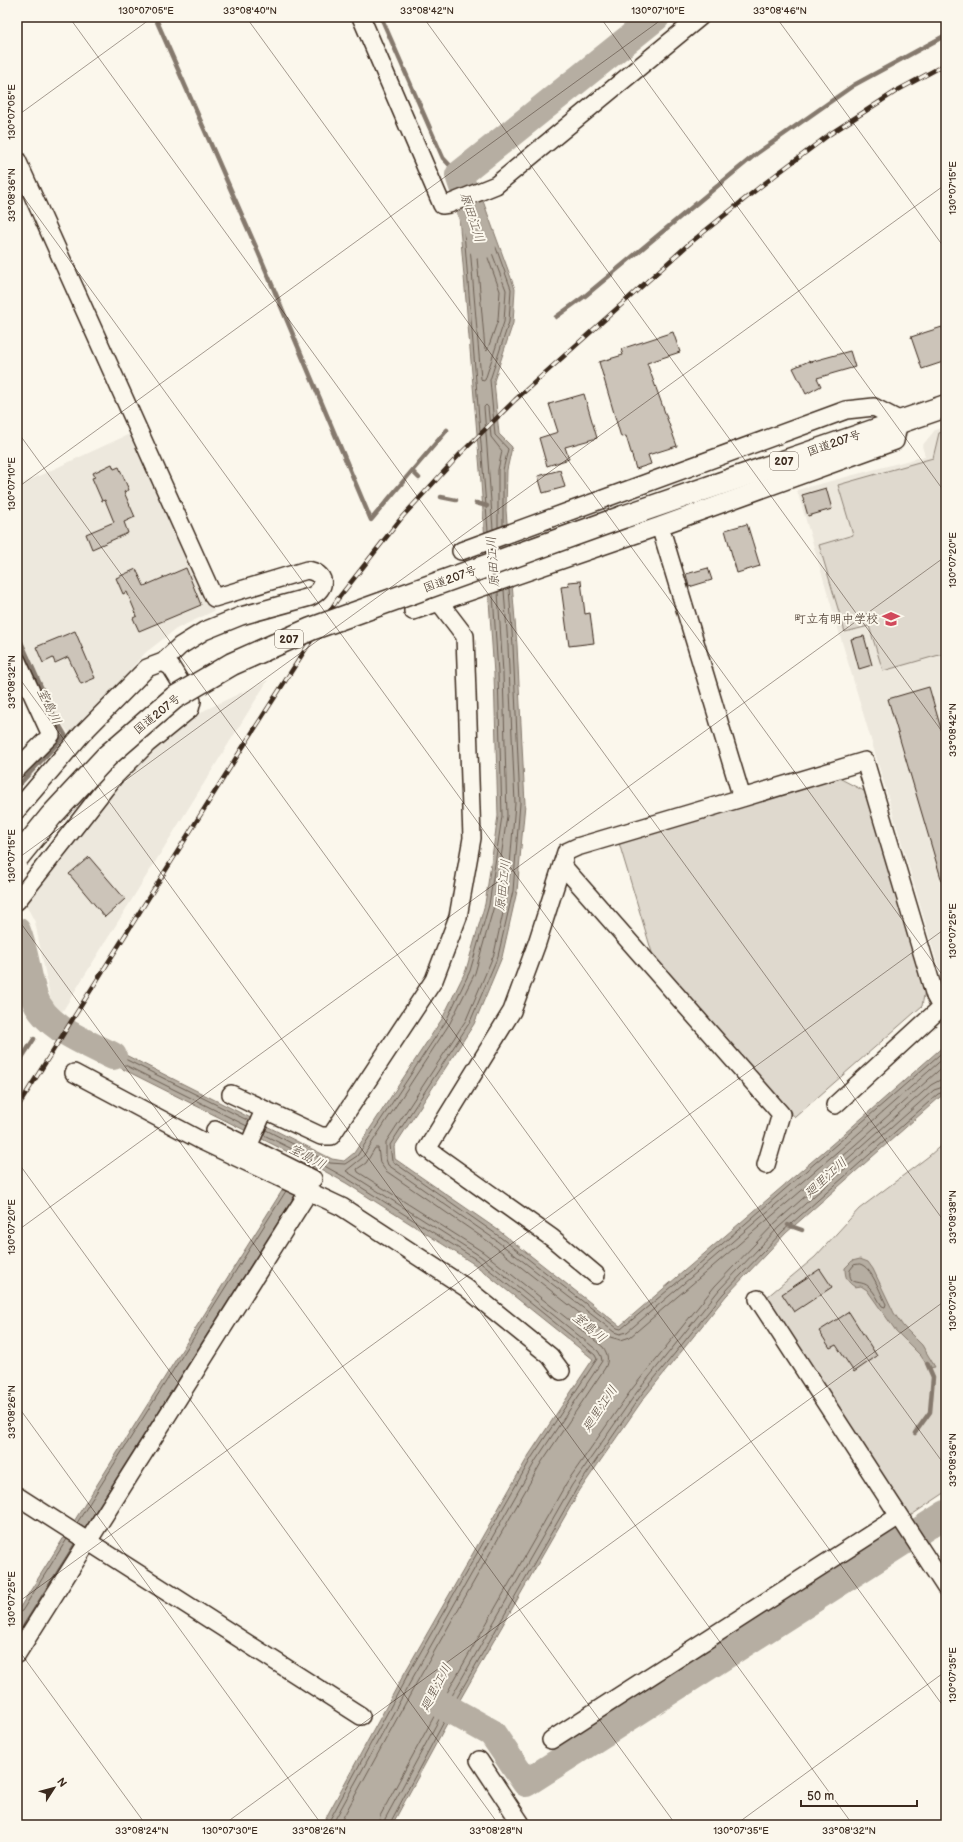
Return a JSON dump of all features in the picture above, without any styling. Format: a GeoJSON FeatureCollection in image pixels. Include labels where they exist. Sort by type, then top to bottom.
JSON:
{"type":"FeatureCollection","features":[{"type":"Feature","properties":{"kind":"highway","name":"国道207号"},"geometry":{"type":"LineString","coordinates":[[17,858],[51,816],[107,756],[174,698],[232,664],[311,629],[899,420],[946,406]]}},
{"type":"Feature","properties":{"kind":"street"},"geometry":{"type":"LineString","coordinates":[[361,17],[442,205],[449,204],[496,185],[700,17]]}},
{"type":"Feature","properties":{"kind":"street"},"geometry":{"type":"LineString","coordinates":[[17,160],[214,598],[307,570],[316,572],[322,578],[322,586],[319,593],[310,597],[241,616],[204,631],[180,646],[163,662],[147,668],[82,734],[17,810]]}},
{"type":"Feature","properties":{"kind":"street"},"geometry":{"type":"LineString","coordinates":[[413,611],[660,526],[895,441],[899,420],[874,407],[846,410],[461,551]]}},
{"type":"Feature","properties":{"kind":"street"},"geometry":{"type":"LineString","coordinates":[[660,526],[742,798]]}},
{"type":"Feature","properties":{"kind":"street"},"geometry":{"type":"LineString","coordinates":[[231,1094],[321,1136],[331,1136],[434,980],[458,917],[472,838],[465,636],[439,602]]}},
{"type":"Feature","properties":{"kind":"street"},"geometry":{"type":"LineString","coordinates":[[17,661],[51,735],[17,770]]}},
{"type":"Feature","properties":{"kind":"street"},"geometry":{"type":"LineString","coordinates":[[19,898],[114,777],[147,744],[190,709],[192,701],[171,667],[163,662]]}},
{"type":"Feature","properties":{"kind":"street"},"geometry":{"type":"LineString","coordinates":[[596,1274],[552,1238],[427,1149],[512,1011],[566,852],[577,847],[865,761],[935,996],[944,1005],[835,1105]]}},
{"type":"Feature","properties":{"kind":"street"},"geometry":{"type":"LineString","coordinates":[[562,865],[782,1114],[766,1165]]}},
{"type":"Feature","properties":{"kind":"street"},"geometry":{"type":"LineString","coordinates":[[74,1073],[200,1140],[288,1174],[311,1185],[465,1288],[550,1356],[561,1371]]}},
{"type":"Feature","properties":{"kind":"street"},"geometry":{"type":"LineString","coordinates":[[248,1147],[264,1110]]}},
{"type":"Feature","properties":{"kind":"street"},"geometry":{"type":"LineString","coordinates":[[215,1130],[248,1147],[288,1174]]}},
{"type":"Feature","properties":{"kind":"street"},"geometry":{"type":"LineString","coordinates":[[17,1654],[311,1185]]}},
{"type":"Feature","properties":{"kind":"street"},"geometry":{"type":"LineString","coordinates":[[758,1299],[946,1588]]}},
{"type":"Feature","properties":{"kind":"street"},"geometry":{"type":"LineString","coordinates":[[17,1496],[361,1716]]}},
{"type":"Feature","properties":{"kind":"street"},"geometry":{"type":"LineString","coordinates":[[551,1740],[907,1529]]}},
{"type":"Feature","properties":{"kind":"street"},"geometry":{"type":"LineString","coordinates":[[479,1760],[522,1825]]}},
{"type":"Feature","properties":{"kind":"shaded area","name":"町立有明中学校"},"geometry":{"type":"Polygon","coordinates":[[[946,426],[946,985],[944,986],[797,490],[925,456],[922,446],[935,430],[946,426]]]}},
{"type":"Feature","properties":{"kind":"shaded area"},"geometry":{"type":"Polygon","coordinates":[[[946,431],[946,653],[883,671],[869,626],[845,632],[819,545],[853,535],[838,485],[933,458],[939,433],[946,431]]]}},
{"type":"Feature","properties":{"kind":"shaded area"},"geometry":{"type":"Polygon","coordinates":[[[134,432],[214,611],[176,629],[145,653],[71,736],[57,717],[17,626],[17,486],[134,432]]]}},
{"type":"Feature","properties":{"kind":"shaded area"},"geometry":{"type":"Polygon","coordinates":[[[268,680],[62,1012],[51,1001],[35,922],[25,903],[114,787],[152,751],[205,710],[268,680]]]}},
{"type":"Feature","properties":{"kind":"shaded area"},"geometry":{"type":"Polygon","coordinates":[[[839,778],[866,792],[925,990],[922,1006],[795,1117],[653,956],[619,843],[839,778]]]}},
{"type":"Feature","properties":{"kind":"shaded area"},"geometry":{"type":"Polygon","coordinates":[[[946,1141],[946,1492],[910,1516],[767,1297],[815,1257],[859,1209],[929,1156],[946,1141]]]}},
{"type":"Feature","properties":{"kind":"water","name":"廻里江川"},"geometry":{"type":"Polygon","coordinates":[[[483,201],[515,289],[513,323],[494,381],[499,434],[512,447],[507,470],[506,510],[517,645],[525,804],[517,891],[502,957],[474,1024],[394,1147],[395,1159],[498,1230],[620,1326],[845,1133],[946,1044],[946,1094],[940,1097],[786,1233],[726,1296],[644,1398],[580,1490],[457,1705],[392,1825],[322,1825],[404,1674],[529,1455],[593,1359],[474,1264],[346,1183],[317,1167],[17,1643],[17,1612],[302,1159],[75,1045],[82,1033],[332,1159],[344,1161],[354,1153],[442,1019],[466,970],[485,904],[498,816],[494,674],[481,482],[459,216],[483,201]]]}},
{"type":"Feature","properties":{"kind":"water"},"geometry":{"type":"Polygon","coordinates":[[[860,1259],[868,1262],[873,1269],[894,1313],[903,1326],[922,1345],[935,1367],[929,1368],[921,1356],[896,1331],[867,1290],[861,1286],[855,1287],[848,1281],[845,1268],[852,1261],[860,1259]]]}},
{"type":"Feature","properties":{"kind":"building"},"geometry":{"type":"Polygon","coordinates":[[[942,327],[946,337],[946,361],[922,369],[911,337],[942,327]]]}},
{"type":"Feature","properties":{"kind":"building"},"geometry":{"type":"Polygon","coordinates":[[[673,332],[680,352],[647,363],[677,446],[648,455],[651,464],[636,469],[626,436],[621,437],[599,362],[623,355],[621,349],[673,332]]]}},
{"type":"Feature","properties":{"kind":"building"},"geometry":{"type":"Polygon","coordinates":[[[850,351],[855,367],[817,378],[821,386],[806,394],[793,368],[809,361],[810,362],[850,351]]]}},
{"type":"Feature","properties":{"kind":"building"},"geometry":{"type":"Polygon","coordinates":[[[584,394],[597,438],[565,447],[569,459],[547,466],[539,438],[558,432],[549,404],[584,394]]]}},
{"type":"Feature","properties":{"kind":"building"},"geometry":{"type":"Polygon","coordinates":[[[112,464],[114,469],[119,467],[129,490],[124,492],[135,517],[124,522],[128,533],[92,549],[86,534],[114,522],[105,500],[102,501],[92,478],[95,477],[93,473],[112,464]]]}},
{"type":"Feature","properties":{"kind":"building"},"geometry":{"type":"Polygon","coordinates":[[[560,470],[565,487],[543,493],[538,476],[560,470]]]}},
{"type":"Feature","properties":{"kind":"building"},"geometry":{"type":"Polygon","coordinates":[[[826,488],[832,509],[808,516],[802,495],[826,488]]]}},
{"type":"Feature","properties":{"kind":"building"},"geometry":{"type":"Polygon","coordinates":[[[747,524],[760,566],[737,573],[725,530],[747,524]]]}},
{"type":"Feature","properties":{"kind":"building"},"geometry":{"type":"Polygon","coordinates":[[[186,568],[201,605],[139,631],[133,618],[137,616],[127,592],[123,594],[116,578],[136,569],[144,586],[186,568]]]}},
{"type":"Feature","properties":{"kind":"building"},"geometry":{"type":"Polygon","coordinates":[[[708,568],[712,580],[689,587],[686,574],[708,568]]]}},
{"type":"Feature","properties":{"kind":"building"},"geometry":{"type":"Polygon","coordinates":[[[581,581],[585,614],[590,613],[594,643],[569,646],[561,587],[569,586],[568,582],[581,581]]]}},
{"type":"Feature","properties":{"kind":"building"},"geometry":{"type":"Polygon","coordinates":[[[75,631],[95,678],[81,684],[68,657],[55,663],[53,658],[43,663],[36,647],[75,631]]]}},
{"type":"Feature","properties":{"kind":"building"},"geometry":{"type":"Polygon","coordinates":[[[864,636],[872,665],[859,669],[851,639],[864,636]]]}},
{"type":"Feature","properties":{"kind":"building"},"geometry":{"type":"Polygon","coordinates":[[[929,687],[944,739],[946,738],[946,885],[943,885],[888,699],[929,687]]]}},
{"type":"Feature","properties":{"kind":"building"},"geometry":{"type":"Polygon","coordinates":[[[89,857],[125,899],[105,917],[69,874],[89,857]]]}},
{"type":"Feature","properties":{"kind":"building"},"geometry":{"type":"Polygon","coordinates":[[[820,1269],[832,1287],[794,1312],[782,1294],[820,1269]]]}},
{"type":"Feature","properties":{"kind":"building"},"geometry":{"type":"Polygon","coordinates":[[[849,1312],[877,1356],[854,1372],[836,1345],[830,1348],[819,1331],[849,1312]]]}},
{"type":"Feature","properties":{"kind":"waterway"},"geometry":{"type":"LineString","coordinates":[[155,17],[259,254],[371,520],[412,471],[419,478]]}},
{"type":"Feature","properties":{"kind":"waterway"},"geometry":{"type":"LineString","coordinates":[[381,17],[443,158],[459,175]]}},
{"type":"Feature","properties":{"kind":"waterway","name":"原田江川"},"geometry":{"type":"LineString","coordinates":[[482,245],[459,175],[656,17]]}},
{"type":"Feature","properties":{"kind":"waterway"},"geometry":{"type":"LineString","coordinates":[[556,317],[585,296],[756,154],[854,85],[946,35]]}},
{"type":"Feature","properties":{"kind":"waterway"},"geometry":{"type":"LineString","coordinates":[[412,471],[447,430]]}},
{"type":"Feature","properties":{"kind":"waterway"},"geometry":{"type":"LineString","coordinates":[[441,497],[456,500]]}},
{"type":"Feature","properties":{"kind":"waterway"},"geometry":{"type":"LineString","coordinates":[[476,503],[487,506]]}},
{"type":"Feature","properties":{"kind":"waterway","name":"室島川"},"geometry":{"type":"LineString","coordinates":[[17,633],[55,718],[65,735],[17,787]]}},
{"type":"Feature","properties":{"kind":"waterway","name":"室島川"},"geometry":{"type":"LineString","coordinates":[[17,931],[34,996],[46,1017],[67,1033],[113,1056]]}},
{"type":"Feature","properties":{"kind":"waterway"},"geometry":{"type":"LineString","coordinates":[[17,1065],[34,1039]]}},
{"type":"Feature","properties":{"kind":"waterway"},"geometry":{"type":"LineString","coordinates":[[788,1225],[802,1230]]}},
{"type":"Feature","properties":{"kind":"waterway"},"geometry":{"type":"LineString","coordinates":[[915,1433],[930,1412],[933,1377],[927,1363]]}},
{"type":"Feature","properties":{"kind":"waterway","name":"廻里江川"},"geometry":{"type":"LineString","coordinates":[[431,1699],[492,1733],[526,1783],[946,1514]]}},
{"type":"Feature","properties":{"kind":"railway"},"geometry":{"type":"LineString","coordinates":[[17,1108],[241,750],[337,600],[403,516],[461,453],[515,400],[690,243],[761,186],[830,134],[898,90],[946,64]]}},
{"type":"Feature","properties":{"kind":"place","name":"町立有明中学校"},"geometry":{"type":"Point","coordinates":[891,619]}}]}
